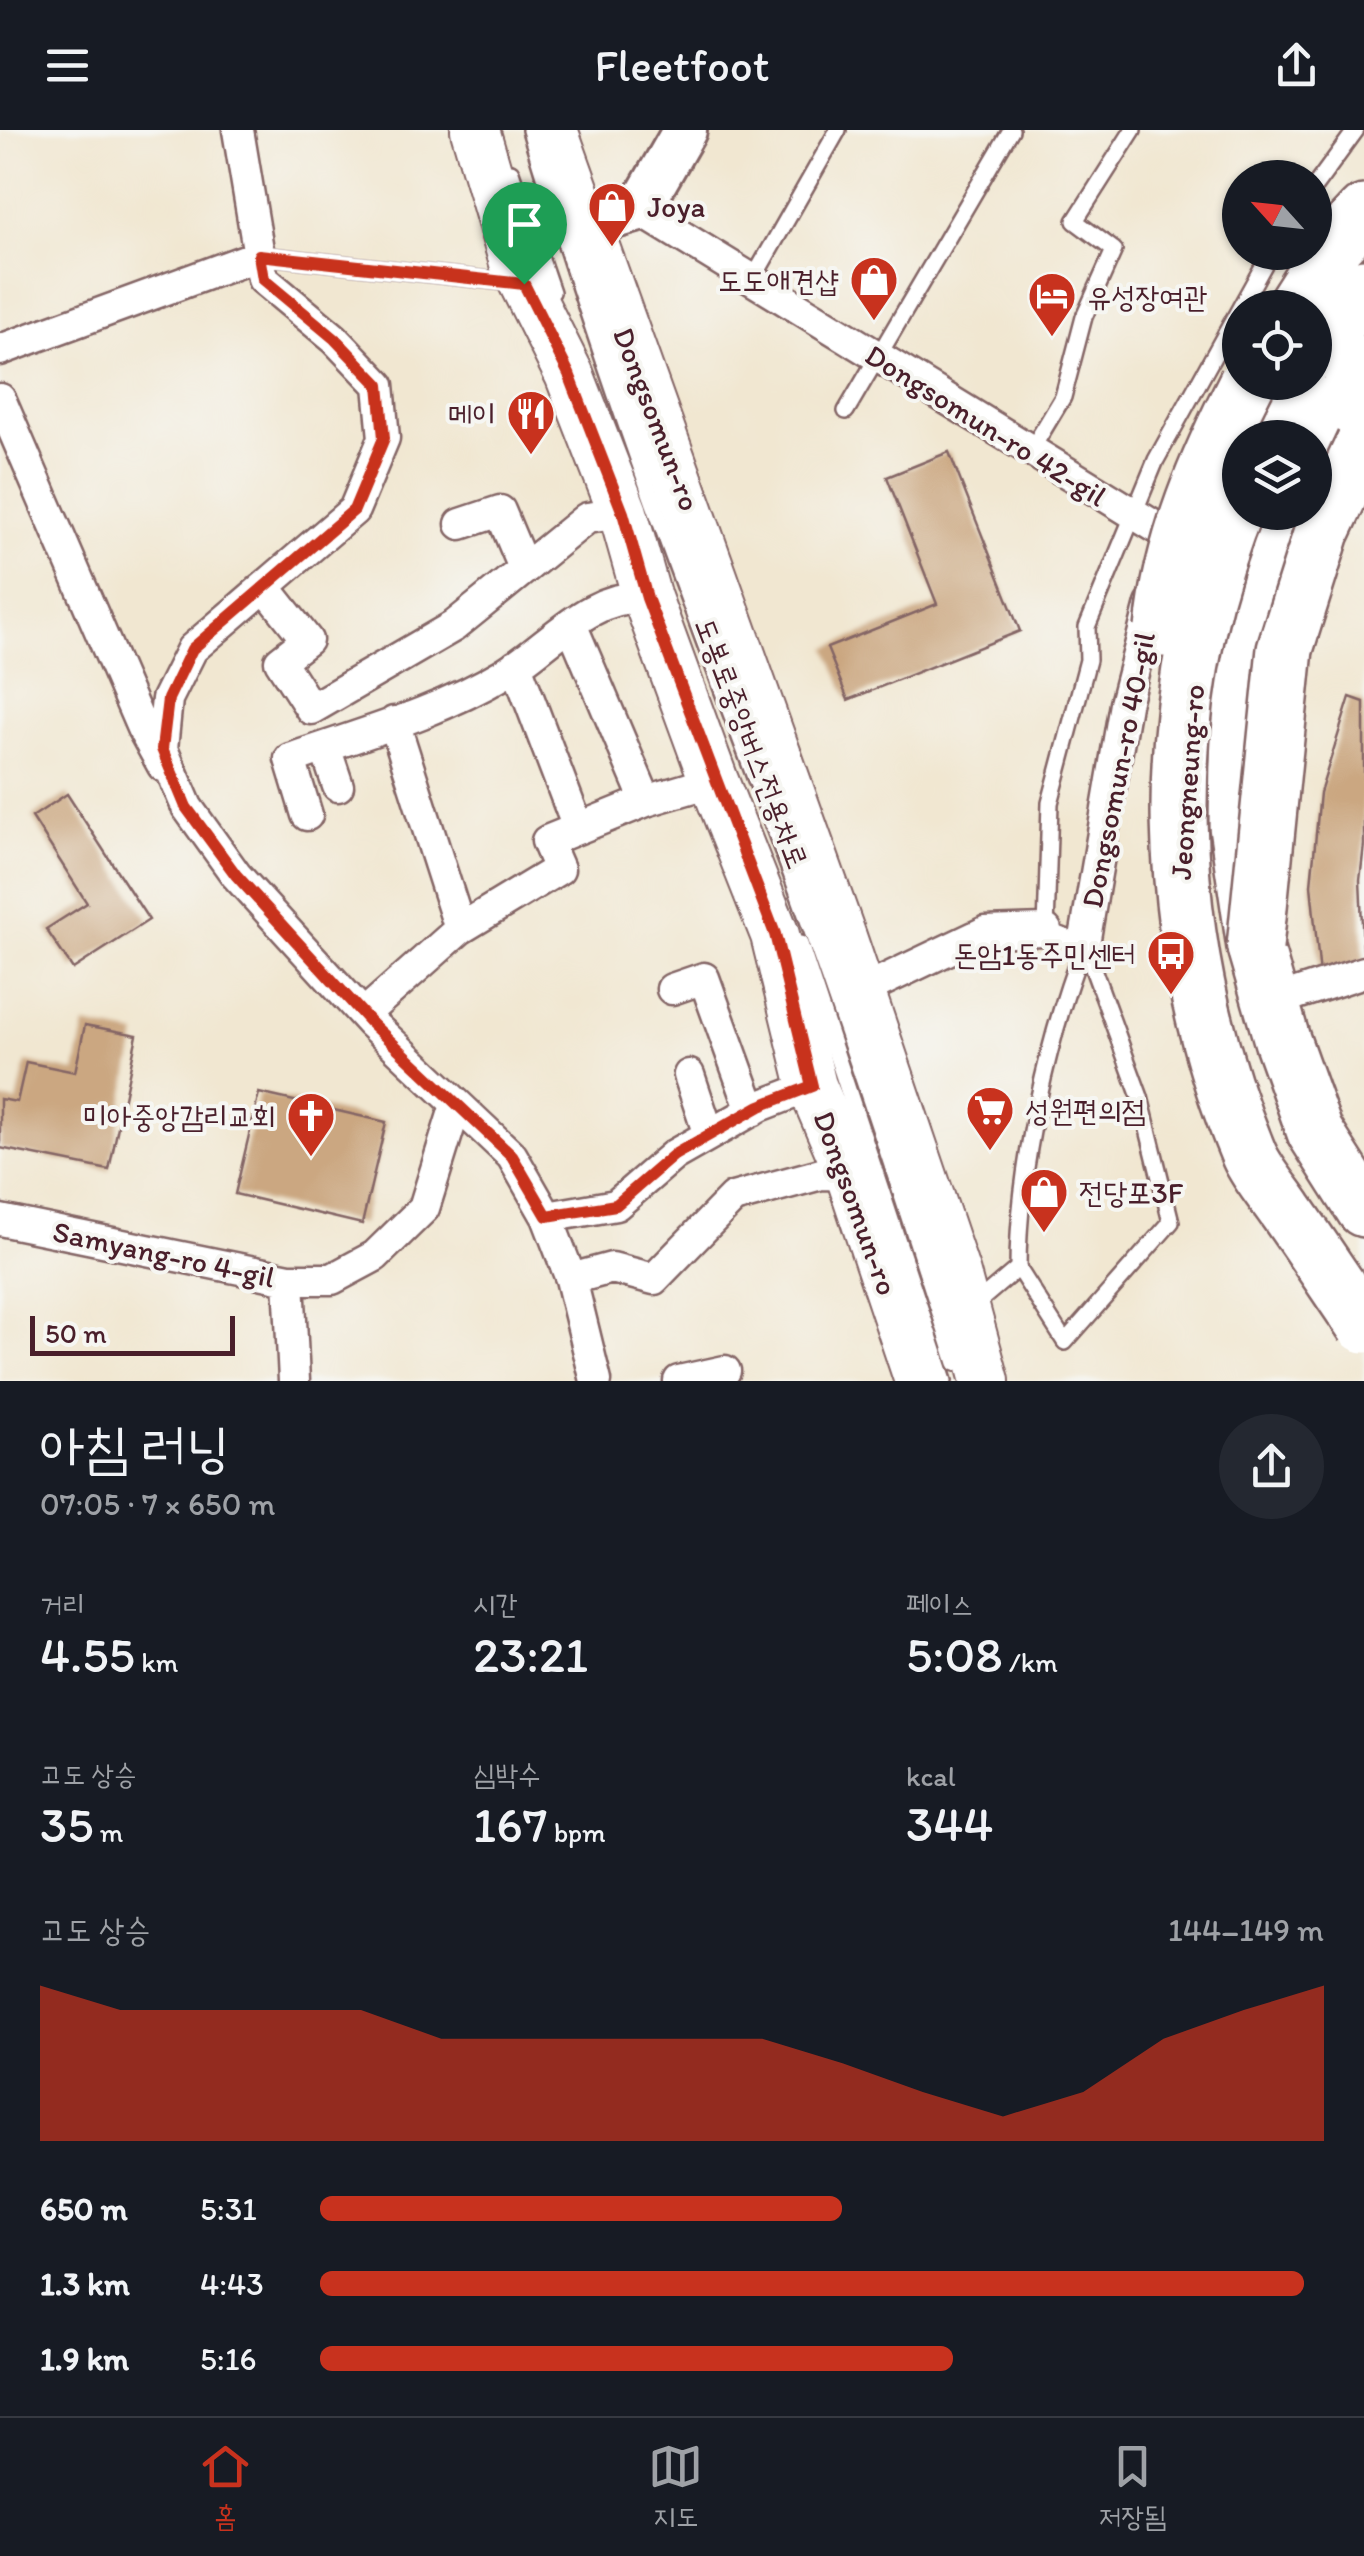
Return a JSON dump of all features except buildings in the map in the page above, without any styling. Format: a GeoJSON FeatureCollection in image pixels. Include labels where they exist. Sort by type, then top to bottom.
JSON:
{"type":"FeatureCollection","features":[{"type":"Feature","properties":{"kind":"highway"},"geometry":{"type":"LineString","coordinates":[[1312,290],[1353,250]]}},
{"type":"Feature","properties":{"kind":"highway"},"geometry":{"type":"LineString","coordinates":[[1332,306],[1353,250]]}},
{"type":"Feature","properties":{"kind":"highway"},"geometry":{"type":"LineString","coordinates":[[1332,422],[1364,363]]}},
{"type":"Feature","properties":{"kind":"highway"},"geometry":{"type":"LineString","coordinates":[[1185,886],[1161,814],[1159,673],[1167,592],[1186,517],[1240,400]]}},
{"type":"Feature","properties":{"kind":"highway"},"geometry":{"type":"LineString","coordinates":[[1255,947],[1286,649],[1322,532],[1364,443]]}},
{"type":"Feature","properties":{"kind":"highway"},"geometry":{"type":"LineString","coordinates":[[1226,530],[1189,658],[1180,738],[1190,942],[1212,1048],[1251,1159],[1364,1324]]}},
{"type":"Feature","properties":{"kind":"highway"},"geometry":{"type":"LineString","coordinates":[[1281,530],[1238,689],[1237,826],[1255,947],[1315,1132],[1364,1210]]}},
{"type":"Feature","properties":{"kind":"main road","name":"Dongsomun-ro"},"geometry":{"type":"LineString","coordinates":[[553,130],[720,588],[956,1274],[973,1378]]}},
{"type":"Feature","properties":{"kind":"main road","name":"Dongsomun-ro"},"geometry":{"type":"LineString","coordinates":[[489,139],[524,284],[569,374],[623,513],[647,598],[775,934],[812,1086],[850,1175],[919,1381]]}},
{"type":"Feature","properties":{"kind":"main road"},"geometry":{"type":"LineString","coordinates":[[1332,348],[1364,302]]}},
{"type":"Feature","properties":{"kind":"main road"},"geometry":{"type":"LineString","coordinates":[[1332,467],[1364,415]]}},
{"type":"Feature","properties":{"kind":"main road"},"geometry":{"type":"LineString","coordinates":[[1277,596],[1335,541],[1364,500]]}},
{"type":"Feature","properties":{"kind":"main road","name":"Jeongneung-ro"},"geometry":{"type":"LineString","coordinates":[[1238,530],[1197,642],[1177,877],[1195,1014],[1252,1142],[1364,1313]]}},
{"type":"Feature","properties":{"kind":"main road","name":"Jeongneung-ro"},"geometry":{"type":"LineString","coordinates":[[1293,530],[1250,706],[1258,903],[1278,1000],[1323,1131],[1364,1193]]}},
{"type":"Feature","properties":{"kind":"street"},"geometry":{"type":"LineString","coordinates":[[186,807],[162,749],[168,699],[192,649],[354,510],[384,438],[379,385],[261,267],[238,130]]}},
{"type":"Feature","properties":{"kind":"street"},"geometry":{"type":"LineString","coordinates":[[587,225],[640,210],[685,130]]}},
{"type":"Feature","properties":{"kind":"street"},"geometry":{"type":"LineString","coordinates":[[1296,290],[1340,225],[1364,201]]}},
{"type":"Feature","properties":{"kind":"street","name":"Dongsomun-ro 42-gil"},"geometry":{"type":"LineString","coordinates":[[640,210],[1131,516],[1223,566]]}},
{"type":"Feature","properties":{"kind":"street"},"geometry":{"type":"LineString","coordinates":[[0,350],[261,267]]}},
{"type":"Feature","properties":{"kind":"street"},"geometry":{"type":"LineString","coordinates":[[0,399],[142,728],[186,807],[236,875],[364,1014],[512,1156],[547,1216],[571,1279],[596,1381]]}},
{"type":"Feature","properties":{"kind":"street","name":"Dongsomun-ro 40-gil"},"geometry":{"type":"LineString","coordinates":[[1084,944],[1125,704],[1169,537],[1228,400]]}},
{"type":"Feature","properties":{"kind":"street"},"geometry":{"type":"LineString","coordinates":[[461,524],[500,511],[524,568]]}},
{"type":"Feature","properties":{"kind":"street"},"geometry":{"type":"LineString","coordinates":[[266,586],[307,640],[280,661],[311,709],[454,626],[587,518],[623,513]]}},
{"type":"Feature","properties":{"kind":"street"},"geometry":{"type":"LineString","coordinates":[[306,815],[290,759],[394,722],[516,665],[570,624],[622,595],[647,598]]}},
{"type":"Feature","properties":{"kind":"street"},"geometry":{"type":"LineString","coordinates":[[570,624],[646,801]]}},
{"type":"Feature","properties":{"kind":"street"},"geometry":{"type":"LineString","coordinates":[[516,665],[578,828]]}},
{"type":"Feature","properties":{"kind":"street"},"geometry":{"type":"LineString","coordinates":[[394,722],[460,929]]}},
{"type":"Feature","properties":{"kind":"street"},"geometry":{"type":"LineString","coordinates":[[325,746],[338,786]]}},
{"type":"Feature","properties":{"kind":"street"},"geometry":{"type":"LineString","coordinates":[[364,1014],[460,929],[558,868],[548,840],[646,801],[714,781]]}},
{"type":"Feature","properties":{"kind":"street"},"geometry":{"type":"LineString","coordinates":[[858,992],[984,932],[1046,930]]}},
{"type":"Feature","properties":{"kind":"street"},"geometry":{"type":"LineString","coordinates":[[1278,1000],[1364,972]]}},
{"type":"Feature","properties":{"kind":"street"},"geometry":{"type":"LineString","coordinates":[[672,989],[704,978],[752,1111]]}},
{"type":"Feature","properties":{"kind":"street"},"geometry":{"type":"LineString","coordinates":[[690,1075],[709,1135]]}},
{"type":"Feature","properties":{"kind":"street"},"geometry":{"type":"LineString","coordinates":[[547,1216],[616,1205],[674,1155],[752,1111],[812,1086]]}},
{"type":"Feature","properties":{"kind":"street"},"geometry":{"type":"LineString","coordinates":[[288,1279],[332,1279],[375,1256],[424,1208],[456,1105]]}},
{"type":"Feature","properties":{"kind":"street"},"geometry":{"type":"LineString","coordinates":[[571,1279],[612,1268],[654,1279],[733,1198],[821,1174],[850,1175]]}},
{"type":"Feature","properties":{"kind":"street","name":"Samyang-ro 4-gil"},"geometry":{"type":"LineString","coordinates":[[0,1220],[288,1279],[294,1381]]}},
{"type":"Feature","properties":{"kind":"street"},"geometry":{"type":"LineString","coordinates":[[678,1381],[725,1372]]}},
{"type":"Feature","properties":{"kind":"lane","name":"도봉로중앙버스전용차로"},"geometry":{"type":"LineString","coordinates":[[530,130],[580,297],[703,648],[973,1378]]}},
{"type":"Feature","properties":{"kind":"lane"},"geometry":{"type":"LineString","coordinates":[[753,279],[838,130]]}},
{"type":"Feature","properties":{"kind":"lane"},"geometry":{"type":"LineString","coordinates":[[846,411],[1011,130]]}},
{"type":"Feature","properties":{"kind":"lane"},"geometry":{"type":"LineString","coordinates":[[1030,452],[1063,397],[1084,317],[1114,250],[1075,222],[1133,130]]}},
{"type":"Feature","properties":{"kind":"lane"},"geometry":{"type":"LineString","coordinates":[[1332,163],[1356,130]]}},
{"type":"Feature","properties":{"kind":"lane","name":"도봉로중앙버스전용차로"},"geometry":{"type":"LineString","coordinates":[[489,139],[613,448],[704,702]]}},
{"type":"Feature","properties":{"kind":"lane"},"geometry":{"type":"LineString","coordinates":[[261,267],[524,284]]}},
{"type":"Feature","properties":{"kind":"lane"},"geometry":{"type":"LineString","coordinates":[[1046,930],[1050,803],[1088,660],[1086,627],[1156,460],[1222,341]]}},
{"type":"Feature","properties":{"kind":"lane","name":"도봉로중앙버스전용차로"},"geometry":{"type":"LineString","coordinates":[[752,822],[860,1118],[973,1378]]}},
{"type":"Feature","properties":{"kind":"lane","name":"Dongsomun-ro 40-gil"},"geometry":{"type":"LineString","coordinates":[[1018,1268],[1018,1224],[1052,1044],[1084,944],[1046,930]]}},
{"type":"Feature","properties":{"kind":"lane"},"geometry":{"type":"LineString","coordinates":[[965,1313],[1018,1268],[1065,1342],[1171,1222],[1140,1097],[1084,944]]}},
{"type":"Feature","properties":{"kind":"place","name":"Joya"},"geometry":{"type":"Point","coordinates":[612,248]}},
{"type":"Feature","properties":{"kind":"place","name":"도도애견샵"},"geometry":{"type":"Point","coordinates":[874,322]}},
{"type":"Feature","properties":{"kind":"place","name":"유성장여관"},"geometry":{"type":"Point","coordinates":[1052,338]}},
{"type":"Feature","properties":{"kind":"place","name":"메이"},"geometry":{"type":"Point","coordinates":[531,456]}},
{"type":"Feature","properties":{"kind":"place","name":"돈암1동주민센터"},"geometry":{"type":"Point","coordinates":[1171,996]}},
{"type":"Feature","properties":{"kind":"place","name":"성원편의점"},"geometry":{"type":"Point","coordinates":[990,1152]}},
{"type":"Feature","properties":{"kind":"place","name":"미아중앙감리교회"},"geometry":{"type":"Point","coordinates":[311,1158]}},
{"type":"Feature","properties":{"kind":"place","name":"전당포3F"},"geometry":{"type":"Point","coordinates":[1044,1234]}},
{"type":"Feature","properties":{"kind":"route"},"geometry":{"type":"LineString","coordinates":[[259,255],[524,284],[569,374],[623,513],[647,598],[775,934],[812,1086],[760,1106],[674,1155],[616,1205],[547,1216],[512,1156],[370,1022],[236,875],[186,807],[162,749],[168,699],[192,649],[302,559],[354,510],[384,438],[379,385],[335,339],[263,279],[259,255]]}}]}
